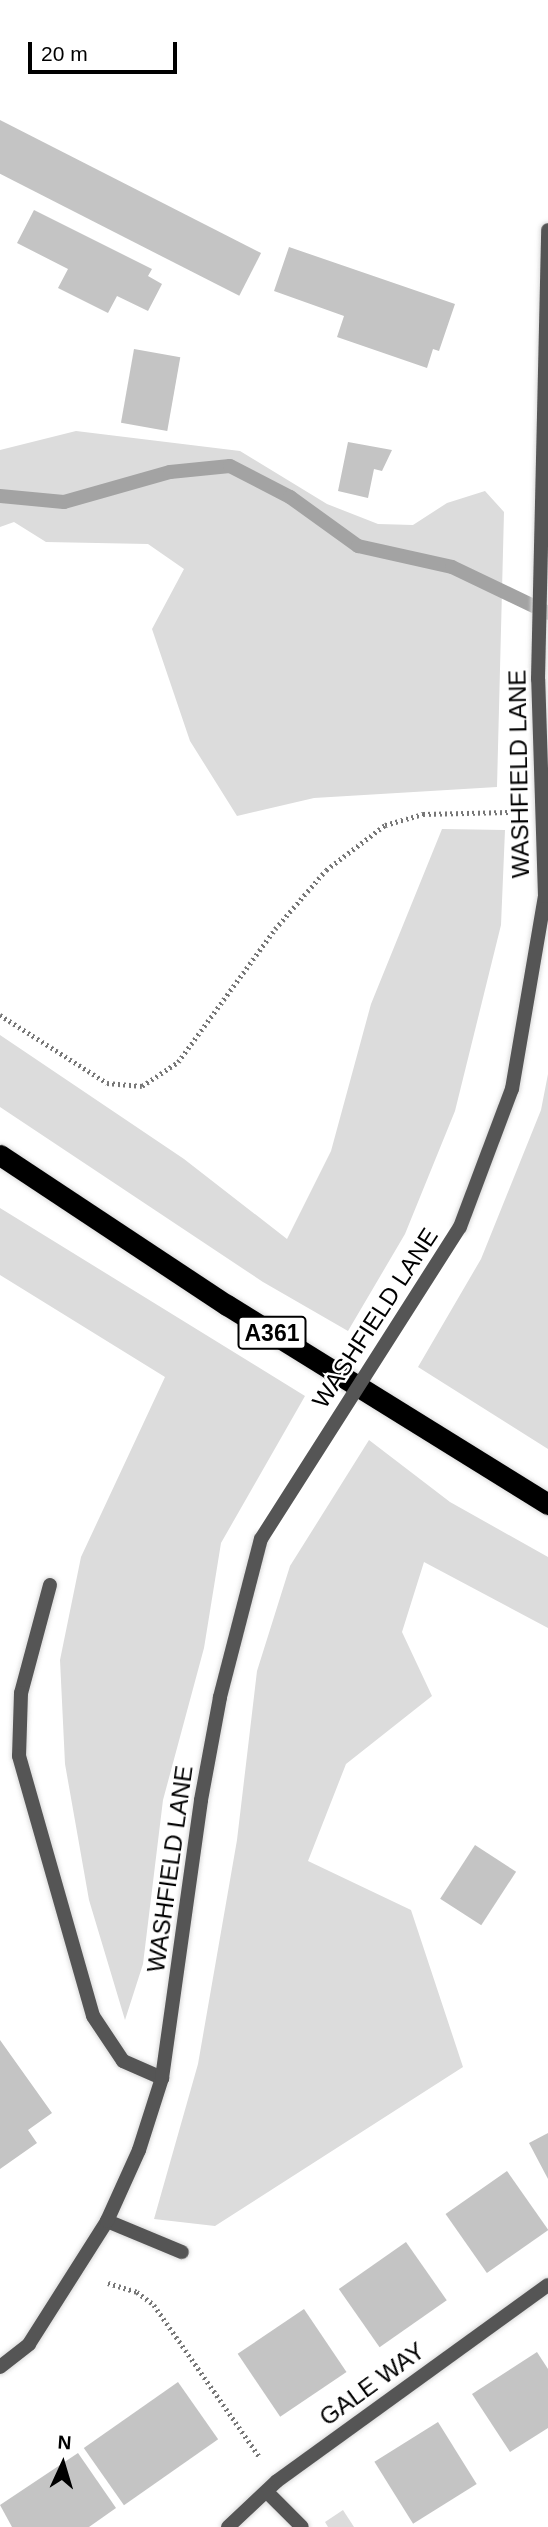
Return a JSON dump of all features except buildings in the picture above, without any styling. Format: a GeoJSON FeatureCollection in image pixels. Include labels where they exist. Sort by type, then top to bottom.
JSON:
{"type":"FeatureCollection","features":[{"type":"Feature","properties":{"kind":"highway","name":"A361"},"geometry":{"type":"LineString","coordinates":[[0,1155],[227,1306],[548,1504]]}},
{"type":"Feature","properties":{"kind":"street","name":"WASHFIELD LANE"},"geometry":{"type":"LineString","coordinates":[[0,2367],[29,2344],[76,2274],[107,2221],[139,2150],[162,2078],[201,1800],[220,1698],[261,1539],[460,1227],[512,1088],[545,896],[538,679],[548,230]]}},
{"type":"Feature","properties":{"kind":"street"},"geometry":{"type":"LineString","coordinates":[[50,1584],[21,1693],[19,1756],[93,2016],[123,2061],[162,2078]]}},
{"type":"Feature","properties":{"kind":"street"},"geometry":{"type":"LineString","coordinates":[[107,2221],[182,2252]]}},
{"type":"Feature","properties":{"kind":"street","name":"GALE WAY"},"geometry":{"type":"LineString","coordinates":[[228,2527],[272,2486],[548,2285]]}},
{"type":"Feature","properties":{"kind":"street"},"geometry":{"type":"LineString","coordinates":[[272,2486],[302,2527]]}},
{"type":"Feature","properties":{"kind":"path"},"geometry":{"type":"LineString","coordinates":[[0,1015],[107,1083],[142,1086],[178,1062],[275,929],[326,870],[385,825],[423,814],[541,811]]}},
{"type":"Feature","properties":{"kind":"path"},"geometry":{"type":"LineString","coordinates":[[76,2274],[137,2292],[154,2305],[272,2486]]}},
{"type":"Feature","properties":{"kind":"shaded area"},"geometry":{"type":"Polygon","coordinates":[[[76,431],[240,451],[327,504],[378,524],[413,525],[447,503],[485,491],[504,512],[497,787],[314,798],[237,816],[190,741],[152,629],[184,569],[148,544],[46,542],[14,522],[0,527],[0,450],[76,431]]]}},
{"type":"Feature","properties":{"kind":"shaded area"},"geometry":{"type":"Polygon","coordinates":[[[442,829],[505,830],[501,925],[455,1111],[405,1234],[348,1331],[263,1282],[0,1107],[0,1035],[184,1159],[287,1239],[331,1151],[371,1004],[442,829]]]}},
{"type":"Feature","properties":{"kind":"shaded area"},"geometry":{"type":"Polygon","coordinates":[[[548,1074],[548,1449],[418,1367],[481,1259],[541,1110],[548,1074]]]}},
{"type":"Feature","properties":{"kind":"shaded area"},"geometry":{"type":"Polygon","coordinates":[[[0,1208],[305,1396],[221,1543],[204,1648],[163,1800],[143,1964],[125,2020],[89,1900],[65,1764],[60,1660],[81,1557],[165,1377],[0,1275],[0,1208]]]}},
{"type":"Feature","properties":{"kind":"shaded area"},"geometry":{"type":"Polygon","coordinates":[[[369,1440],[450,1502],[548,1557],[548,1628],[424,1562],[402,1632],[432,1696],[346,1764],[308,1861],[411,1910],[463,2067],[215,2226],[154,2219],[198,2064],[237,1840],[257,1671],[290,1566],[369,1440]]]}},
{"type":"Feature","properties":{"kind":"shaded area"},"geometry":{"type":"Polygon","coordinates":[[[343,2510],[354,2527],[328,2527],[325,2522],[343,2510]]]}},
{"type":"Feature","properties":{"kind":"waterway"},"geometry":{"type":"LineString","coordinates":[[0,496],[64,502],[170,472],[230,466],[290,497],[358,546],[452,567],[548,613]]}}]}
